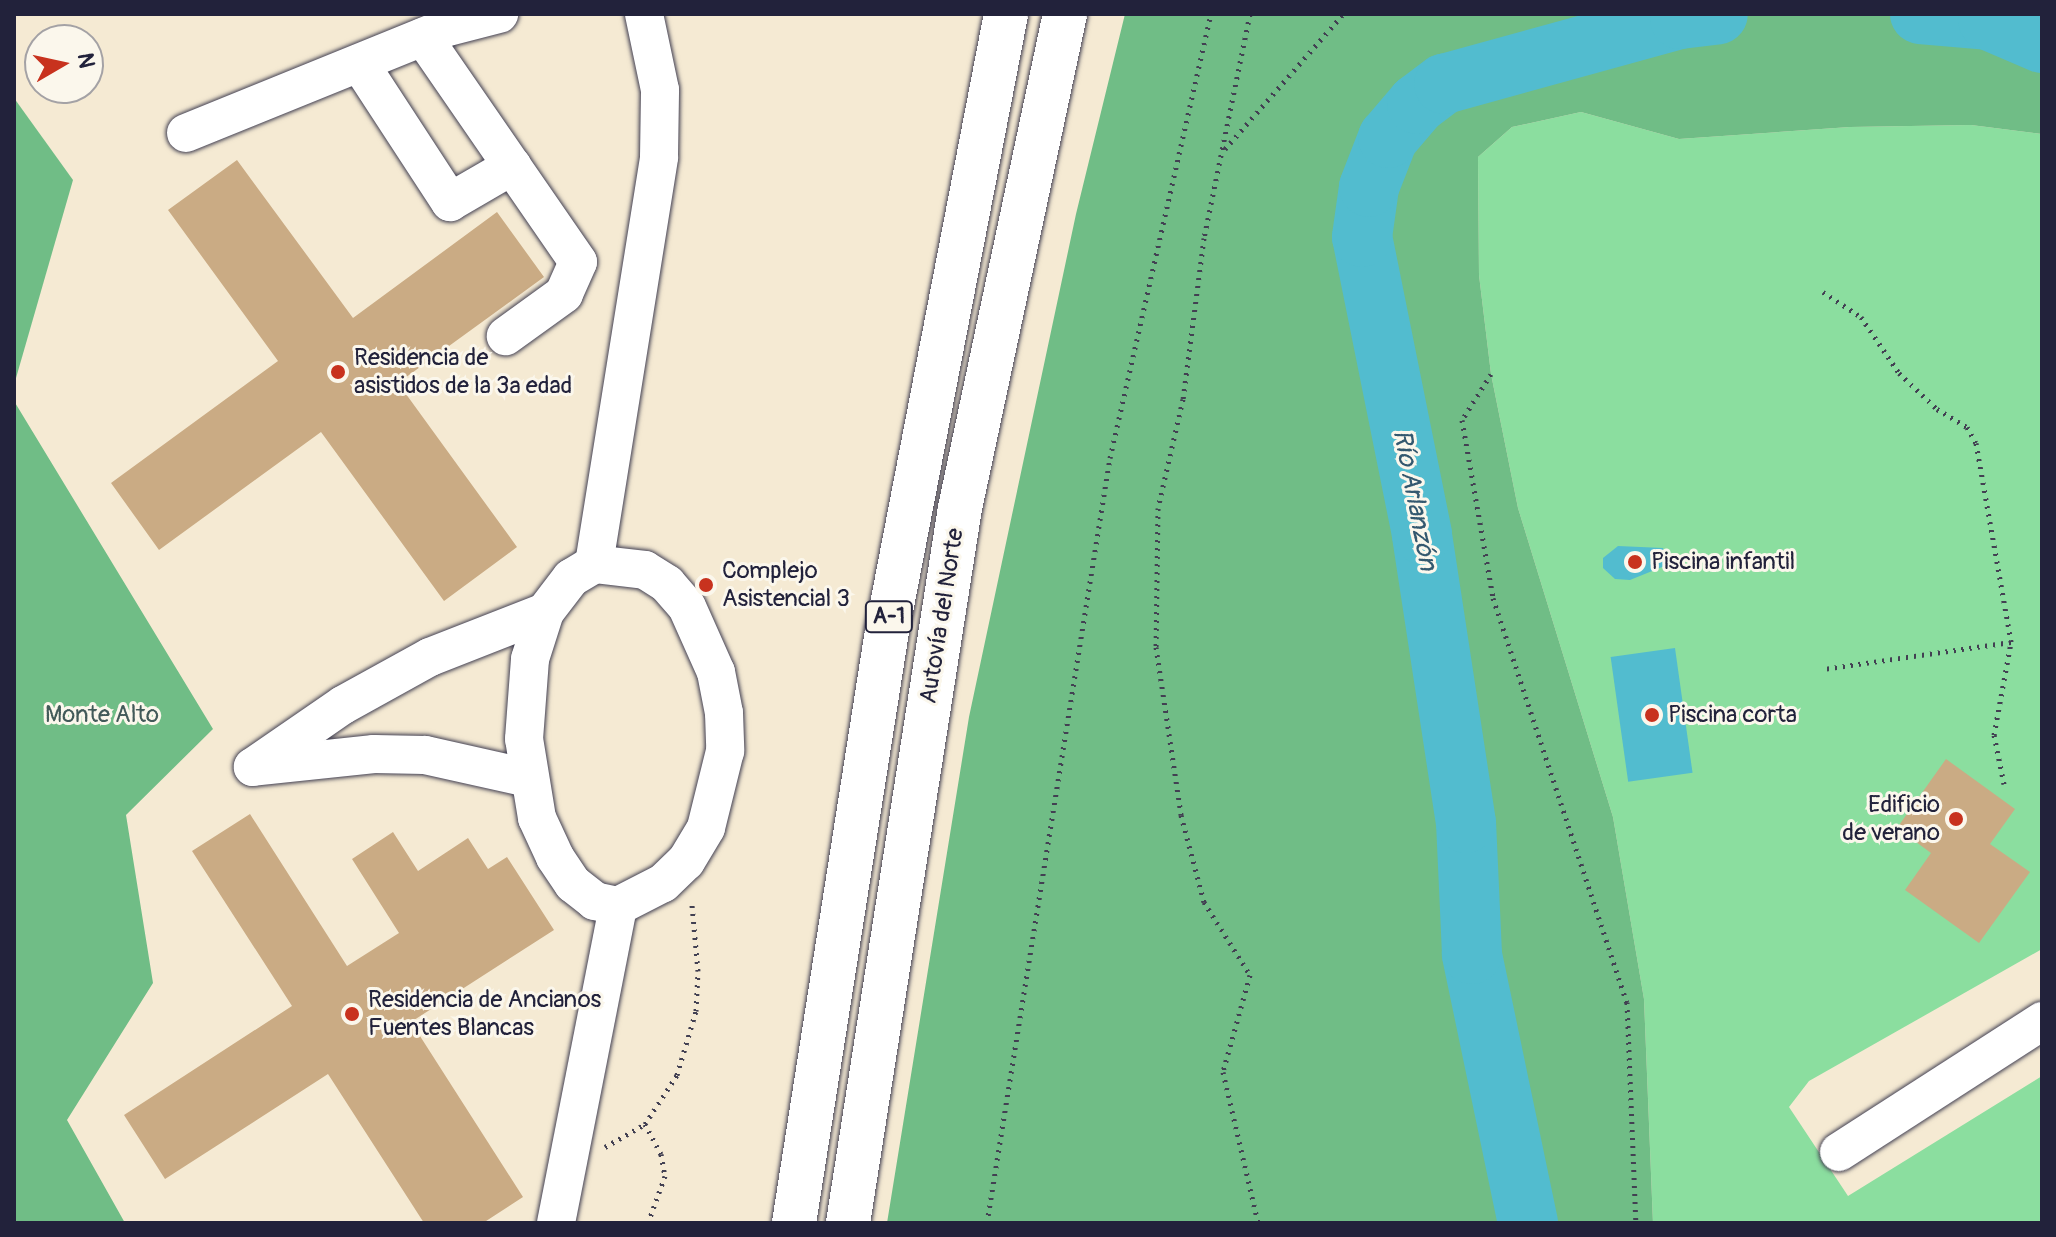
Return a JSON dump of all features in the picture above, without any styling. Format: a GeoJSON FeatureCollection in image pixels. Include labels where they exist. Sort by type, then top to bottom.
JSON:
{"type":"FeatureCollection","features":[{"type":"Feature","properties":{"kind":"highway","name":"Autovía del Norte"},"geometry":{"type":"LineString","coordinates":[[794,1223],[887,631],[1006,14]]}},
{"type":"Feature","properties":{"kind":"highway","name":"Autovía del Norte"},"geometry":{"type":"LineString","coordinates":[[848,1223],[960,508],[1065,14]]}},
{"type":"Feature","properties":{"kind":"lane"},"geometry":{"type":"LineString","coordinates":[[186,133],[423,37],[499,14]]}},
{"type":"Feature","properties":{"kind":"lane"},"geometry":{"type":"LineString","coordinates":[[594,564],[659,157],[660,90],[644,14]]}},
{"type":"Feature","properties":{"kind":"lane"},"geometry":{"type":"LineString","coordinates":[[423,37],[578,262],[564,294],[506,336]]}},
{"type":"Feature","properties":{"kind":"lane"},"geometry":{"type":"LineString","coordinates":[[360,64],[450,202],[512,166]]}},
{"type":"Feature","properties":{"kind":"lane"},"geometry":{"type":"LineString","coordinates":[[594,564],[645,570],[667,584],[687,607],[716,672],[725,751],[719,791],[706,828],[686,861],[663,883],[618,906],[595,901],[573,884],[537,818],[528,778],[526,694],[530,659],[545,612],[571,578],[594,564]]}},
{"type":"Feature","properties":{"kind":"lane"},"geometry":{"type":"LineString","coordinates":[[528,778],[425,755],[374,754],[253,767],[343,705],[430,657],[545,612]]}},
{"type":"Feature","properties":{"kind":"lane"},"geometry":{"type":"LineString","coordinates":[[556,1223],[618,906]]}},
{"type":"Feature","properties":{"kind":"lane"},"geometry":{"type":"LineString","coordinates":[[1839,1152],[2042,1021]]}},
{"type":"Feature","properties":{"kind":"path"},"geometry":{"type":"LineString","coordinates":[[987,1223],[1110,458],[1211,14]]}},
{"type":"Feature","properties":{"kind":"path"},"geometry":{"type":"LineString","coordinates":[[1250,14],[1204,238],[1183,399],[1158,508],[1156,647],[1181,815],[1204,902],[1250,975],[1223,1072],[1258,1223]]}},
{"type":"Feature","properties":{"kind":"path"},"geometry":{"type":"LineString","coordinates":[[1223,151],[1343,14]]}},
{"type":"Feature","properties":{"kind":"path"},"geometry":{"type":"LineString","coordinates":[[1823,292],[1861,317],[1899,373],[1937,409],[1967,427],[1976,443],[2011,642],[1994,735],[2004,784]]}},
{"type":"Feature","properties":{"kind":"path"},"geometry":{"type":"LineString","coordinates":[[1491,374],[1462,420],[1493,598],[1627,1002],[1636,1223]]}},
{"type":"Feature","properties":{"kind":"path"},"geometry":{"type":"LineString","coordinates":[[1823,669],[2011,642]]}},
{"type":"Feature","properties":{"kind":"path"},"geometry":{"type":"LineString","coordinates":[[568,1162],[621,1141],[645,1124],[677,1075],[696,1011],[698,971],[686,861]]}},
{"type":"Feature","properties":{"kind":"path"},"geometry":{"type":"LineString","coordinates":[[645,1124],[661,1154],[665,1176],[648,1223]]}},
{"type":"Feature","properties":{"kind":"green space"},"geometry":{"type":"Polygon","coordinates":[[[1125,14],[2042,14],[2042,134],[1971,125],[1850,127],[1679,139],[1581,112],[1512,127],[1478,157],[1479,275],[1491,374],[1518,508],[1613,817],[1644,999],[1653,1223],[887,1223],[969,717],[1076,214],[1125,14]]]}},
{"type":"Feature","properties":{"kind":"green space"},"geometry":{"type":"Polygon","coordinates":[[[14,98],[73,180],[14,385],[14,98]]]}},
{"type":"Feature","properties":{"kind":"green space"},"geometry":{"type":"Polygon","coordinates":[[[1581,112],[1679,139],[1850,127],[1971,125],[2042,134],[2042,949],[1809,1081],[1789,1107],[1848,1196],[2042,1076],[2042,1223],[1653,1223],[1644,999],[1613,817],[1518,508],[1491,374],[1479,275],[1478,157],[1512,127],[1581,112]]]}},
{"type":"Feature","properties":{"kind":"green space","name":"Monte Alto"},"geometry":{"type":"Polygon","coordinates":[[[14,401],[213,729],[126,815],[153,983],[67,1120],[125,1223],[14,1223],[14,401]]]}},
{"type":"Feature","properties":{"kind":"water","name":"Piscina infantil"},"geometry":{"type":"Polygon","coordinates":[[[1618,546],[1663,548],[1667,565],[1630,580],[1615,579],[1603,568],[1603,558],[1618,546]]]}},
{"type":"Feature","properties":{"kind":"water","name":"Piscina corta"},"geometry":{"type":"Polygon","coordinates":[[[1675,648],[1693,773],[1628,782],[1611,657],[1675,648]]]}},
{"type":"Feature","properties":{"kind":"building","name":"Residencia de asistidos de la 3ª edad"},"geometry":{"type":"Polygon","coordinates":[[[237,160],[353,318],[497,212],[544,277],[398,383],[517,547],[444,601],[321,432],[159,550],[111,483],[278,361],[168,210],[237,160]]]}},
{"type":"Feature","properties":{"kind":"building"},"geometry":{"type":"Polygon","coordinates":[[[1946,759],[2015,809],[1990,844],[2030,872],[1979,943],[1905,890],[1931,853],[1897,828],[1946,759]]]}},
{"type":"Feature","properties":{"kind":"building","name":"Residencia de Ancianos Fuentes Blancas"},"geometry":{"type":"Polygon","coordinates":[[[250,814],[347,966],[399,933],[352,859],[393,832],[418,871],[468,838],[488,869],[507,857],[554,930],[411,1022],[523,1197],[483,1223],[424,1223],[328,1074],[165,1179],[124,1115],[292,1006],[192,851],[250,814]]]}},
{"type":"Feature","properties":{"kind":"waterway","name":"Río Arlanzón"},"geometry":{"type":"LineString","coordinates":[[1528,1223],[1472,954],[1466,823],[1422,534],[1362,237],[1369,187],[1388,138],[1417,104],[1444,84],[1680,19],[1718,14]]}},
{"type":"Feature","properties":{"kind":"waterway","name":"Río Arlanzón"},"geometry":{"type":"LineString","coordinates":[[1920,14],[1988,20],[2042,43]]}},
{"type":"Feature","properties":{"kind":"place","name":"Residencia de asistidos de la 3ª edad"},"geometry":{"type":"Point","coordinates":[338,372]}},
{"type":"Feature","properties":{"kind":"place","name":"Piscina infantil"},"geometry":{"type":"Point","coordinates":[1635,562]}},
{"type":"Feature","properties":{"kind":"place","name":"Complejo Asistencial 3"},"geometry":{"type":"Point","coordinates":[706,585]}},
{"type":"Feature","properties":{"kind":"place","name":"Piscina corta"},"geometry":{"type":"Point","coordinates":[1652,715]}},
{"type":"Feature","properties":{"kind":"place","name":"Edificio de verano"},"geometry":{"type":"Point","coordinates":[1956,819]}},
{"type":"Feature","properties":{"kind":"place","name":"Residencia de Ancianos Fuentes Blancas"},"geometry":{"type":"Point","coordinates":[352,1014]}}]}
